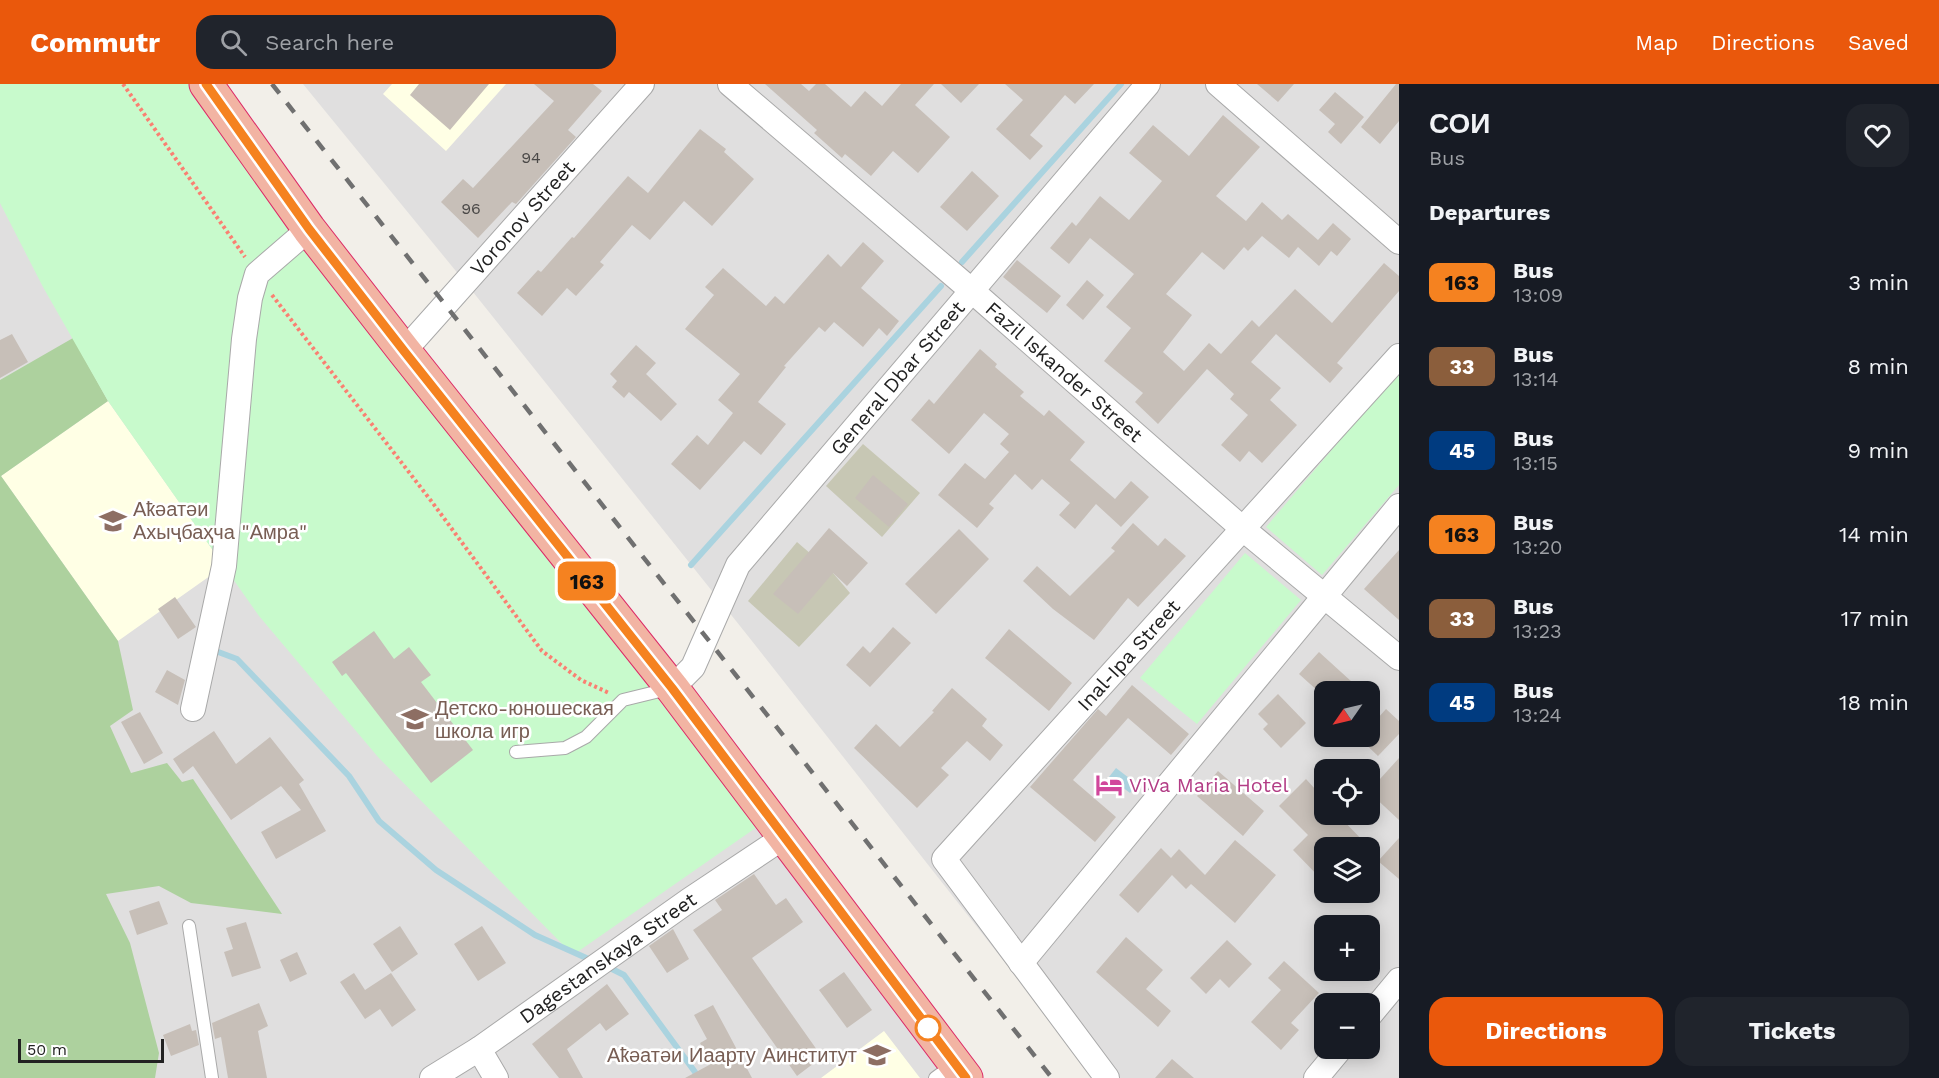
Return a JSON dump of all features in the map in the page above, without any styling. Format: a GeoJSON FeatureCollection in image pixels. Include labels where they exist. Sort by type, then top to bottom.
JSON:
{"type":"FeatureCollection","features":[{"type":"Feature","properties":{"kind":"highway"},"geometry":{"type":"LineString","coordinates":[[206,84],[309,229],[672,688],[784,837],[952,1073]]}},
{"type":"Feature","properties":{"kind":"street","name":"Voronov Street"},"geometry":{"type":"LineString","coordinates":[[404,351],[642,84]]}},
{"type":"Feature","properties":{"kind":"street","name":"Fazil Iskander Street"},"geometry":{"type":"LineString","coordinates":[[730,84],[971,290],[1243,529],[1399,658]]}},
{"type":"Feature","properties":{"kind":"street","name":"General Dbar Street"},"geometry":{"type":"LineString","coordinates":[[672,688],[693,668],[738,565],[1148,84]]}},
{"type":"Feature","properties":{"kind":"street"},"geometry":{"type":"LineString","coordinates":[[1218,84],[1399,242]]}},
{"type":"Feature","properties":{"kind":"street"},"geometry":{"type":"LineString","coordinates":[[193,709],[224,566],[244,339],[250,298],[256,274],[309,229]]}},
{"type":"Feature","properties":{"kind":"street","name":"Inal-Ipa Street"},"geometry":{"type":"LineString","coordinates":[[1107,1078],[944,859],[1399,356]]}},
{"type":"Feature","properties":{"kind":"street"},"geometry":{"type":"LineString","coordinates":[[1021,963],[1399,506]]}},
{"type":"Feature","properties":{"kind":"street","name":"Dagestanskaya Street"},"geometry":{"type":"LineString","coordinates":[[432,1078],[479,1050],[688,901],[784,837]]}},
{"type":"Feature","properties":{"kind":"street"},"geometry":{"type":"LineString","coordinates":[[1380,1003],[1399,980]]}},
{"type":"Feature","properties":{"kind":"street"},"geometry":{"type":"LineString","coordinates":[[479,1050],[495,1078]]}},
{"type":"Feature","properties":{"kind":"street"},"geometry":{"type":"LineString","coordinates":[[1316,1078],[1332,1059]]}},
{"type":"Feature","properties":{"kind":"lane"},"geometry":{"type":"LineString","coordinates":[[516,752],[565,748],[586,737],[623,700],[672,688]]}},
{"type":"Feature","properties":{"kind":"lane"},"geometry":{"type":"LineString","coordinates":[[189,926],[212,1078]]}},
{"type":"Feature","properties":{"kind":"path"},"geometry":{"type":"LineString","coordinates":[[123,84],[256,274],[432,502],[542,651],[580,680],[623,700]]}},
{"type":"Feature","properties":{"kind":"shaded area"},"geometry":{"type":"Polygon","coordinates":[[[0,84],[203,84],[953,1078],[0,1078],[0,84]]]}},
{"type":"Feature","properties":{"kind":"shaded area"},"geometry":{"type":"Polygon","coordinates":[[[303,84],[1399,84],[1399,1078],[1096,1078],[748,636],[473,292],[303,84]]]}},
{"type":"Feature","properties":{"kind":"shaded area"},"geometry":{"type":"Polygon","coordinates":[[[392,84],[506,84],[446,151],[383,94],[392,84]]]}},
{"type":"Feature","properties":{"kind":"shaded area","name":"Аҟәатәи Ахыҷбаҳча \"Амра\""},"geometry":{"type":"Polygon","coordinates":[[[108,401],[224,566],[118,641],[1,476],[108,401]]]}},
{"type":"Feature","properties":{"kind":"shaded area"},"geometry":{"type":"Polygon","coordinates":[[[863,444],[920,493],[882,537],[826,486],[863,444]]]}},
{"type":"Feature","properties":{"kind":"shaded area"},"geometry":{"type":"Polygon","coordinates":[[[797,542],[833,573],[850,593],[799,647],[748,601],[797,542]]]}},
{"type":"Feature","properties":{"kind":"shaded area","name":"Аҟәатәи Иаарту Аинститут"},"geometry":{"type":"Polygon","coordinates":[[[884,1031],[920,1078],[821,1078],[884,1031]]]}},
{"type":"Feature","properties":{"kind":"green space"},"geometry":{"type":"Polygon","coordinates":[[[0,84],[188,84],[390,351],[757,827],[573,955],[378,757],[259,616],[108,401],[43,287],[0,203],[0,84]]]}},
{"type":"Feature","properties":{"kind":"green space"},"geometry":{"type":"Polygon","coordinates":[[[73,338],[108,401],[1,476],[118,641],[133,710],[110,726],[131,773],[167,763],[182,782],[193,779],[282,914],[191,903],[159,886],[106,894],[130,943],[159,1053],[155,1078],[0,1078],[0,380],[73,338]]]}},
{"type":"Feature","properties":{"kind":"green space"},"geometry":{"type":"Polygon","coordinates":[[[1399,371],[1399,485],[1322,575],[1266,527],[1399,371]]]}},
{"type":"Feature","properties":{"kind":"green space"},"geometry":{"type":"Polygon","coordinates":[[[1245,553],[1301,600],[1197,724],[1140,678],[1245,553]]]}},
{"type":"Feature","properties":{"kind":"water"},"geometry":{"type":"Polygon","coordinates":[[[1116,768],[1137,784],[1130,793],[1109,777],[1116,768]]]}},
{"type":"Feature","properties":{"kind":"building"},"geometry":{"type":"Polygon","coordinates":[[[419,84],[489,84],[450,130],[410,95],[419,84]]]}},
{"type":"Feature","properties":{"kind":"building"},"geometry":{"type":"Polygon","coordinates":[[[534,84],[593,84],[602,91],[568,130],[576,137],[516,204],[512,202],[478,238],[441,202],[463,179],[473,188],[554,101],[534,84]]]}},
{"type":"Feature","properties":{"kind":"building"},"geometry":{"type":"Polygon","coordinates":[[[765,84],[801,84],[809,91],[816,84],[825,84],[851,107],[865,91],[882,106],[901,84],[934,84],[915,105],[950,137],[918,173],[893,151],[871,176],[845,154],[842,158],[814,133],[817,130],[765,84]]]}},
{"type":"Feature","properties":{"kind":"building"},"geometry":{"type":"Polygon","coordinates":[[[941,84],[979,84],[961,103],[941,84]]]}},
{"type":"Feature","properties":{"kind":"building"},"geometry":{"type":"Polygon","coordinates":[[[1005,84],[1094,84],[1075,104],[1065,95],[1030,135],[1043,146],[1030,160],[996,129],[1023,100],[1005,84]]]}},
{"type":"Feature","properties":{"kind":"building"},"geometry":{"type":"Polygon","coordinates":[[[1257,84],[1294,84],[1278,102],[1257,84]]]}},
{"type":"Feature","properties":{"kind":"building"},"geometry":{"type":"Polygon","coordinates":[[[1396,84],[1399,84],[1399,121],[1380,144],[1361,127],[1396,84]]]}},
{"type":"Feature","properties":{"kind":"building"},"geometry":{"type":"Polygon","coordinates":[[[1335,92],[1364,117],[1341,144],[1328,132],[1335,124],[1319,110],[1335,92]]]}},
{"type":"Feature","properties":{"kind":"building"},"geometry":{"type":"Polygon","coordinates":[[[1223,115],[1260,147],[1216,196],[1246,221],[1262,202],[1282,220],[1288,214],[1318,240],[1333,223],[1351,239],[1337,256],[1331,251],[1319,266],[1298,247],[1289,258],[1262,236],[1248,251],[1244,247],[1224,270],[1202,252],[1166,294],[1192,315],[1163,352],[1184,371],[1209,343],[1221,354],[1252,320],[1259,327],[1295,289],[1332,323],[1384,263],[1399,276],[1399,291],[1337,363],[1343,368],[1330,383],[1276,334],[1251,362],[1281,388],[1270,400],[1297,425],[1262,463],[1249,451],[1240,462],[1221,445],[1248,415],[1230,399],[1234,394],[1207,369],[1158,424],[1135,402],[1143,393],[1104,361],[1131,328],[1106,307],[1134,274],[1090,238],[1069,264],[1050,248],[1072,222],[1076,226],[1100,196],[1129,220],[1162,181],[1129,153],[1153,125],[1189,156],[1223,115]]]}},
{"type":"Feature","properties":{"kind":"building"},"geometry":{"type":"Polygon","coordinates":[[[700,129],[726,149],[724,152],[754,179],[712,226],[684,201],[650,240],[632,225],[600,262],[604,265],[576,296],[567,288],[542,316],[517,293],[538,270],[541,272],[572,237],[574,238],[628,176],[648,193],[700,129]]]}},
{"type":"Feature","properties":{"kind":"building"},"geometry":{"type":"Polygon","coordinates":[[[972,171],[999,196],[967,231],[940,207],[972,171]]]}},
{"type":"Feature","properties":{"kind":"building"},"geometry":{"type":"Polygon","coordinates":[[[863,242],[884,261],[861,288],[899,321],[887,336],[879,328],[863,347],[834,322],[825,332],[819,327],[784,366],[786,367],[758,402],[786,424],[761,455],[744,441],[700,490],[671,464],[697,435],[708,445],[733,413],[718,400],[740,374],[685,329],[714,295],[705,287],[723,268],[766,306],[775,296],[784,304],[828,254],[841,267],[863,242]]]}},
{"type":"Feature","properties":{"kind":"building"},"geometry":{"type":"Polygon","coordinates":[[[1017,260],[1061,296],[1047,313],[1003,277],[1017,260]]]}},
{"type":"Feature","properties":{"kind":"building"},"geometry":{"type":"Polygon","coordinates":[[[1087,280],[1104,295],[1083,320],[1066,305],[1087,280]]]}},
{"type":"Feature","properties":{"kind":"building"},"geometry":{"type":"Polygon","coordinates":[[[12,334],[28,362],[0,378],[0,340],[12,334]]]}},
{"type":"Feature","properties":{"kind":"building"},"geometry":{"type":"Polygon","coordinates":[[[636,345],[656,363],[646,374],[677,404],[661,421],[629,392],[624,398],[612,387],[617,381],[610,374],[636,345]]]}},
{"type":"Feature","properties":{"kind":"building"},"geometry":{"type":"Polygon","coordinates":[[[980,349],[997,364],[995,367],[1024,392],[1020,396],[1044,416],[1049,410],[1085,442],[1070,460],[1115,499],[1131,481],[1149,497],[1121,527],[1096,504],[1075,529],[1059,515],[1070,503],[1042,479],[1032,490],[1015,474],[989,504],[994,508],[977,528],[938,495],[965,463],[985,479],[1009,452],[1000,444],[1009,434],[984,413],[949,454],[911,420],[929,399],[934,404],[980,349]]]}},
{"type":"Feature","properties":{"kind":"building"},"geometry":{"type":"Polygon","coordinates":[[[873,475],[908,504],[889,527],[855,498],[873,475]]]}},
{"type":"Feature","properties":{"kind":"building"},"geometry":{"type":"Polygon","coordinates":[[[1133,523],[1158,546],[1165,538],[1186,556],[1138,607],[1128,598],[1094,640],[1053,609],[1023,581],[1037,566],[1070,596],[1115,551],[1111,548],[1133,523]]]}},
{"type":"Feature","properties":{"kind":"building"},"geometry":{"type":"Polygon","coordinates":[[[829,528],[868,563],[847,586],[833,573],[798,614],[773,594],[829,528]]]}},
{"type":"Feature","properties":{"kind":"building"},"geometry":{"type":"Polygon","coordinates":[[[959,529],[989,559],[936,614],[905,584],[959,529]]]}},
{"type":"Feature","properties":{"kind":"building"},"geometry":{"type":"Polygon","coordinates":[[[1399,550],[1399,620],[1364,589],[1399,550]]]}},
{"type":"Feature","properties":{"kind":"building"},"geometry":{"type":"Polygon","coordinates":[[[175,597],[196,627],[178,639],[158,609],[175,597]]]}},
{"type":"Feature","properties":{"kind":"building"},"geometry":{"type":"Polygon","coordinates":[[[893,627],[911,643],[870,687],[846,665],[863,646],[870,653],[893,627]]]}},
{"type":"Feature","properties":{"kind":"building"},"geometry":{"type":"Polygon","coordinates":[[[1009,629],[1072,683],[1049,711],[985,658],[1009,629]]]}},
{"type":"Feature","properties":{"kind":"building","name":"Детско-юношеская школа игр"},"geometry":{"type":"Polygon","coordinates":[[[374,631],[394,659],[409,647],[431,675],[421,682],[473,750],[431,783],[346,673],[342,676],[332,662],[374,631]]]}},
{"type":"Feature","properties":{"kind":"building"},"geometry":{"type":"Polygon","coordinates":[[[1319,652],[1351,681],[1314,681],[1314,688],[1299,674],[1319,652]]]}},
{"type":"Feature","properties":{"kind":"building"},"geometry":{"type":"Polygon","coordinates":[[[167,670],[185,680],[178,705],[155,692],[167,670]]]}},
{"type":"Feature","properties":{"kind":"building"},"geometry":{"type":"Polygon","coordinates":[[[1132,685],[1189,734],[1171,755],[1128,718],[1073,780],[1116,817],[1095,842],[1030,787],[1098,709],[1106,716],[1132,685]]]}},
{"type":"Feature","properties":{"kind":"building"},"geometry":{"type":"Polygon","coordinates":[[[952,688],[987,719],[982,726],[1003,745],[990,761],[967,741],[941,768],[949,775],[917,808],[854,748],[876,724],[900,747],[934,712],[932,711],[952,688]]]}},
{"type":"Feature","properties":{"kind":"building"},"geometry":{"type":"Polygon","coordinates":[[[1278,694],[1306,723],[1281,748],[1263,729],[1268,724],[1258,714],[1278,694]]]}},
{"type":"Feature","properties":{"kind":"building"},"geometry":{"type":"Polygon","coordinates":[[[1386,709],[1399,721],[1399,734],[1378,756],[1369,747],[1380,747],[1380,716],[1386,709]]]}},
{"type":"Feature","properties":{"kind":"building"},"geometry":{"type":"Polygon","coordinates":[[[140,712],[163,753],[144,764],[121,722],[140,712]]]}},
{"type":"Feature","properties":{"kind":"building"},"geometry":{"type":"Polygon","coordinates":[[[214,731],[236,764],[270,737],[304,780],[299,784],[326,831],[276,859],[261,832],[301,810],[281,786],[231,820],[193,766],[183,774],[173,759],[214,731]]]}},
{"type":"Feature","properties":{"kind":"building"},"geometry":{"type":"Polygon","coordinates":[[[1399,758],[1399,820],[1380,802],[1380,779],[1399,758]]]}},
{"type":"Feature","properties":{"kind":"building"},"geometry":{"type":"Polygon","coordinates":[[[1218,771],[1264,811],[1243,836],[1197,796],[1218,771]]]}},
{"type":"Feature","properties":{"kind":"building"},"geometry":{"type":"Polygon","coordinates":[[[1306,779],[1314,788],[1314,825],[1348,825],[1359,837],[1314,837],[1314,872],[1293,850],[1308,835],[1279,806],[1306,779]]]}},
{"type":"Feature","properties":{"kind":"building"},"geometry":{"type":"Polygon","coordinates":[[[1399,838],[1399,879],[1380,863],[1380,859],[1399,838]]]}},
{"type":"Feature","properties":{"kind":"building"},"geometry":{"type":"Polygon","coordinates":[[[1235,840],[1276,875],[1235,923],[1191,884],[1186,889],[1172,875],[1138,913],[1119,895],[1161,848],[1171,858],[1179,849],[1205,875],[1235,840]]]}},
{"type":"Feature","properties":{"kind":"building"},"geometry":{"type":"Polygon","coordinates":[[[754,874],[776,905],[786,898],[803,922],[752,958],[822,1057],[797,1076],[693,930],[722,910],[715,900],[754,874]]]}},
{"type":"Feature","properties":{"kind":"building"},"geometry":{"type":"Polygon","coordinates":[[[159,901],[168,924],[137,935],[129,911],[159,901]]]}},
{"type":"Feature","properties":{"kind":"building"},"geometry":{"type":"Polygon","coordinates":[[[246,922],[261,968],[232,977],[224,952],[233,949],[226,928],[246,922]]]}},
{"type":"Feature","properties":{"kind":"building"},"geometry":{"type":"Polygon","coordinates":[[[400,926],[418,954],[392,972],[373,944],[400,926]]]}},
{"type":"Feature","properties":{"kind":"building"},"geometry":{"type":"Polygon","coordinates":[[[482,926],[506,963],[478,981],[454,944],[482,926]]]}},
{"type":"Feature","properties":{"kind":"building"},"geometry":{"type":"Polygon","coordinates":[[[673,929],[689,959],[667,973],[649,946],[673,929]]]}},
{"type":"Feature","properties":{"kind":"building"},"geometry":{"type":"Polygon","coordinates":[[[1126,937],[1163,970],[1146,989],[1171,1011],[1158,1027],[1096,972],[1126,937]]]}},
{"type":"Feature","properties":{"kind":"building"},"geometry":{"type":"Polygon","coordinates":[[[1227,940],[1252,964],[1229,988],[1220,979],[1206,994],[1190,978],[1227,940]]]}},
{"type":"Feature","properties":{"kind":"building"},"geometry":{"type":"Polygon","coordinates":[[[297,952],[307,974],[290,982],[280,960],[297,952]]]}},
{"type":"Feature","properties":{"kind":"building"},"geometry":{"type":"Polygon","coordinates":[[[1284,961],[1319,993],[1314,993],[1314,998],[1291,1023],[1299,1030],[1281,1050],[1251,1022],[1281,990],[1268,978],[1284,961]]]}},
{"type":"Feature","properties":{"kind":"building"},"geometry":{"type":"Polygon","coordinates":[[[844,972],[872,1010],[847,1028],[819,990],[844,972]]]}},
{"type":"Feature","properties":{"kind":"building"},"geometry":{"type":"Polygon","coordinates":[[[354,973],[365,990],[391,973],[416,1010],[392,1027],[380,1009],[365,1019],[340,982],[354,973]]]}},
{"type":"Feature","properties":{"kind":"building"},"geometry":{"type":"Polygon","coordinates":[[[607,984],[629,1014],[606,1031],[600,1023],[567,1049],[583,1078],[559,1078],[532,1044],[607,984]]]}},
{"type":"Feature","properties":{"kind":"building"},"geometry":{"type":"Polygon","coordinates":[[[259,1003],[268,1026],[258,1031],[267,1078],[228,1078],[221,1037],[215,1039],[212,1023],[259,1003]]]}},
{"type":"Feature","properties":{"kind":"building"},"geometry":{"type":"Polygon","coordinates":[[[713,1005],[752,1078],[685,1078],[711,1064],[700,1043],[707,1039],[694,1015],[713,1005]]]}},
{"type":"Feature","properties":{"kind":"building"},"geometry":{"type":"Polygon","coordinates":[[[190,1024],[192,1031],[196,1030],[199,1045],[171,1056],[163,1035],[190,1024]]]}},
{"type":"Feature","properties":{"kind":"building"},"geometry":{"type":"Polygon","coordinates":[[[1172,1059],[1194,1078],[1155,1078],[1172,1059]]]}},
{"type":"Feature","properties":{"kind":"waterway"},"geometry":{"type":"LineString","coordinates":[[962,262],[1121,84]]}},
{"type":"Feature","properties":{"kind":"waterway"},"geometry":{"type":"LineString","coordinates":[[691,565],[941,286]]}},
{"type":"Feature","properties":{"kind":"waterway"},"geometry":{"type":"LineString","coordinates":[[213,650],[237,659],[349,776],[379,821],[436,870],[535,935],[593,961]]}},
{"type":"Feature","properties":{"kind":"waterway"},"geometry":{"type":"LineString","coordinates":[[606,966],[624,975],[695,1072],[697,1078]]}},
{"type":"Feature","properties":{"kind":"railway"},"geometry":{"type":"LineString","coordinates":[[272,84],[1052,1078]]}},
{"type":"Feature","properties":{"kind":"bus line","name":"163"},"geometry":{"type":"LineString","coordinates":[[206,84],[309,229],[672,688],[966,1078]]}},
{"type":"Feature","properties":{"kind":"place","name":"Аҟәатәи Ахыҷбаҳча \"Амра\""},"geometry":{"type":"Point","coordinates":[113,521]}},
{"type":"Feature","properties":{"kind":"place","name":"Детско-юношеская школа игр"},"geometry":{"type":"Point","coordinates":[415,719]}},
{"type":"Feature","properties":{"kind":"place","name":"ViVa Maria Hotel"},"geometry":{"type":"Point","coordinates":[1109,785]}},
{"type":"Feature","properties":{"kind":"place","name":"Аҟәатәи Иаарту Аинститут"},"geometry":{"type":"Point","coordinates":[877,1055]}}]}
